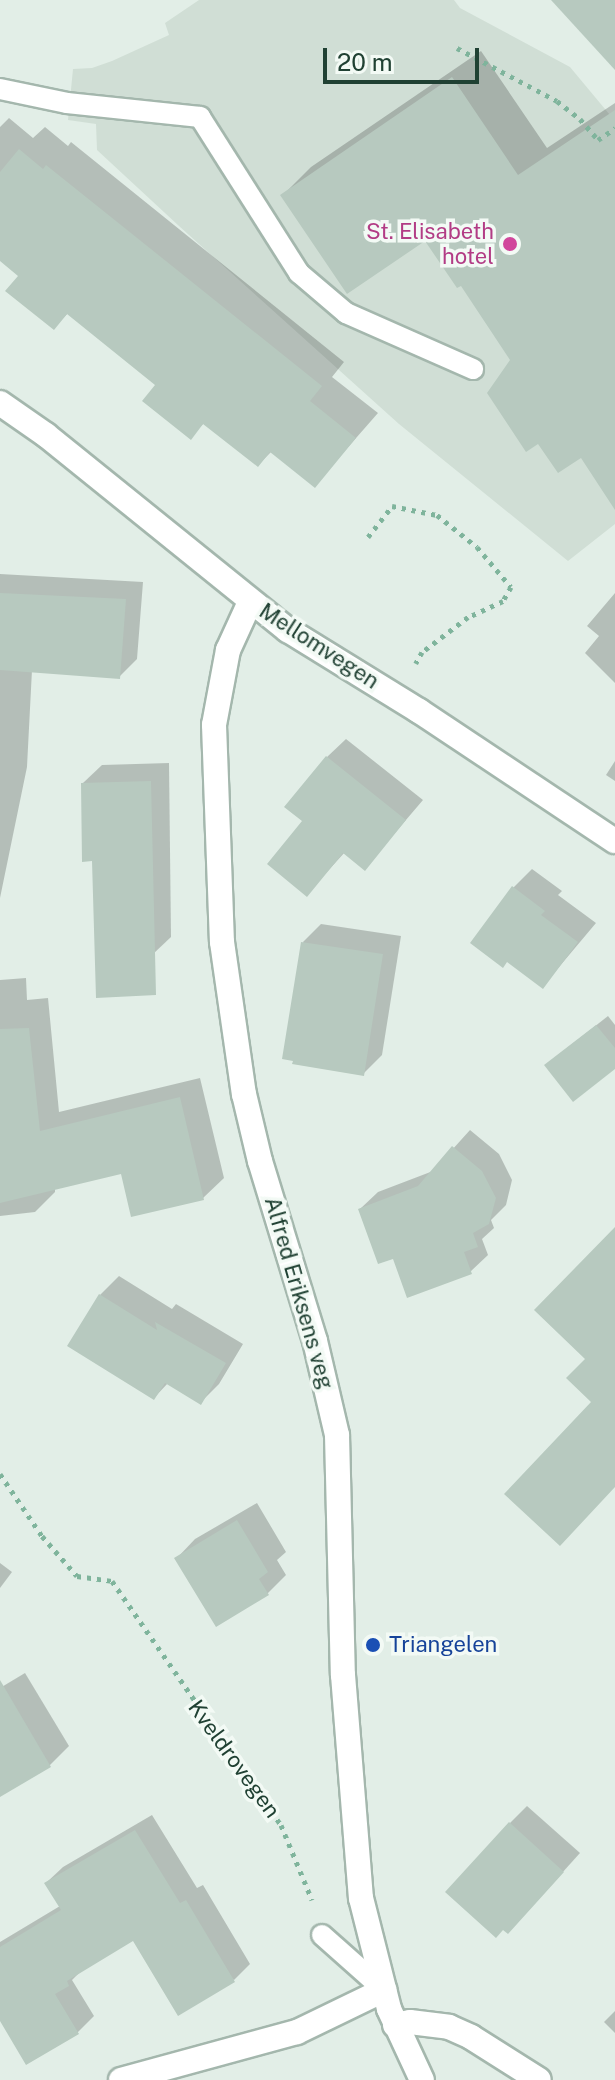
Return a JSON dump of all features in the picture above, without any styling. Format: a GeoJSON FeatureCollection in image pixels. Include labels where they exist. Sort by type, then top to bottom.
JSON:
{"type":"FeatureCollection","features":[{"type":"Feature","properties":{"kind":"street","name":"Mellomvegen"},"geometry":{"type":"LineString","coordinates":[[0,403],[174,536],[250,602],[615,841]]}},
{"type":"Feature","properties":{"kind":"street","name":"Alfred Eriksens veg"},"geometry":{"type":"LineString","coordinates":[[250,602],[228,650],[214,725],[222,942],[244,1094],[315,1341],[337,1435],[343,1675],[352,1801],[361,1898],[384,1990]]}},
{"type":"Feature","properties":{"kind":"street"},"geometry":{"type":"LineString","coordinates":[[121,2080],[297,2032],[384,1990],[395,2025],[422,2080]]}},
{"type":"Feature","properties":{"kind":"street"},"geometry":{"type":"LineString","coordinates":[[395,2025],[410,2022],[449,2027],[494,2050],[539,2080]]}},
{"type":"Feature","properties":{"kind":"lane"},"geometry":{"type":"LineString","coordinates":[[0,89],[67,103],[200,117],[299,273],[346,313],[473,369]]}},
{"type":"Feature","properties":{"kind":"lane"},"geometry":{"type":"LineString","coordinates":[[322,1935],[384,1990]]}},
{"type":"Feature","properties":{"kind":"path"},"geometry":{"type":"LineString","coordinates":[[457,48],[510,73],[557,101],[580,119],[598,140],[615,128]]}},
{"type":"Feature","properties":{"kind":"path"},"geometry":{"type":"LineString","coordinates":[[368,537],[392,506],[437,515],[477,547],[511,587],[503,601],[468,617],[422,652],[415,664]]}},
{"type":"Feature","properties":{"kind":"path","name":"Kveldrovegen"},"geometry":{"type":"LineString","coordinates":[[0,1474],[42,1536],[77,1576],[112,1581],[281,1825],[306,1878],[322,1935]]}},
{"type":"Feature","properties":{"kind":"shaded area"},"geometry":{"type":"Polygon","coordinates":[[[199,0],[454,0],[460,8],[570,67],[615,121],[615,524],[568,561],[399,424],[179,226],[97,150],[96,124],[68,120],[73,69],[92,68],[112,61],[169,35],[165,23],[199,0]]]}},
{"type":"Feature","properties":{"kind":"building"},"geometry":{"type":"Polygon","coordinates":[[[551,0],[615,0],[615,70],[551,0]]]}},
{"type":"Feature","properties":{"kind":"building"},"geometry":{"type":"Polygon","coordinates":[[[452,77],[518,175],[615,110],[615,510],[581,458],[558,473],[538,444],[526,452],[487,393],[510,360],[461,286],[457,288],[425,241],[347,294],[280,195],[452,77]]]}},
{"type":"Feature","properties":{"kind":"building"},"geometry":{"type":"Polygon","coordinates":[[[19,149],[43,169],[46,165],[322,386],[310,401],[356,438],[315,488],[270,452],[258,467],[203,424],[191,440],[142,401],[155,385],[67,314],[54,330],[5,291],[18,276],[0,261],[0,172],[19,149]]]}},
{"type":"Feature","properties":{"kind":"building"},"geometry":{"type":"Polygon","coordinates":[[[0,593],[126,599],[120,679],[0,670],[0,593]]]}},
{"type":"Feature","properties":{"kind":"building"},"geometry":{"type":"Polygon","coordinates":[[[326,756],[406,820],[365,871],[343,853],[307,897],[267,864],[302,821],[284,807],[326,756]]]}},
{"type":"Feature","properties":{"kind":"building"},"geometry":{"type":"Polygon","coordinates":[[[151,781],[156,995],[96,998],[92,861],[82,862],[81,783],[151,781]]]}},
{"type":"Feature","properties":{"kind":"building"},"geometry":{"type":"Polygon","coordinates":[[[512,886],[545,911],[541,915],[578,942],[543,989],[507,962],[503,968],[470,943],[512,886]]]}},
{"type":"Feature","properties":{"kind":"building"},"geometry":{"type":"Polygon","coordinates":[[[301,942],[383,954],[364,1076],[292,1064],[293,1061],[282,1059],[301,942]]]}},
{"type":"Feature","properties":{"kind":"building"},"geometry":{"type":"Polygon","coordinates":[[[596,1025],[615,1048],[615,1069],[573,1102],[544,1065],[596,1025]]]}},
{"type":"Feature","properties":{"kind":"building"},"geometry":{"type":"Polygon","coordinates":[[[29,1028],[40,1131],[180,1097],[204,1200],[131,1217],[121,1174],[0,1203],[0,1029],[29,1028]]]}},
{"type":"Feature","properties":{"kind":"building"},"geometry":{"type":"Polygon","coordinates":[[[452,1146],[482,1171],[496,1198],[489,1224],[473,1233],[478,1247],[464,1252],[472,1274],[407,1298],[393,1259],[378,1264],[358,1209],[418,1186],[452,1146]]]}},
{"type":"Feature","properties":{"kind":"building"},"geometry":{"type":"Polygon","coordinates":[[[615,1227],[615,1487],[560,1546],[504,1494],[591,1402],[566,1378],[585,1359],[534,1310],[615,1227]]]}},
{"type":"Feature","properties":{"kind":"building"},"geometry":{"type":"Polygon","coordinates":[[[99,1294],[157,1330],[155,1322],[226,1363],[201,1405],[165,1383],[154,1400],[67,1346],[99,1294]]]}},
{"type":"Feature","properties":{"kind":"building"},"geometry":{"type":"Polygon","coordinates":[[[237,1520],[268,1572],[259,1579],[269,1595],[216,1627],[174,1558],[237,1520]]]}},
{"type":"Feature","properties":{"kind":"building"},"geometry":{"type":"Polygon","coordinates":[[[0,1680],[51,1767],[0,1797],[0,1680]]]}},
{"type":"Feature","properties":{"kind":"building"},"geometry":{"type":"Polygon","coordinates":[[[509,1822],[564,1872],[508,1934],[503,1930],[496,1938],[445,1892],[509,1822]]]}},
{"type":"Feature","properties":{"kind":"building"},"geometry":{"type":"Polygon","coordinates":[[[135,1830],[180,1903],[186,1900],[235,1982],[178,2016],[133,1941],[67,1981],[69,1986],[55,1994],[79,2034],[26,2065],[0,2021],[0,1947],[61,1910],[44,1883],[135,1830]]]}},
{"type":"Feature","properties":{"kind":"place","name":"St. Elisabeth hotel"},"geometry":{"type":"Point","coordinates":[510,244]}},
{"type":"Feature","properties":{"kind":"place","name":"Triangelen"},"geometry":{"type":"Point","coordinates":[373,1645]}}]}
